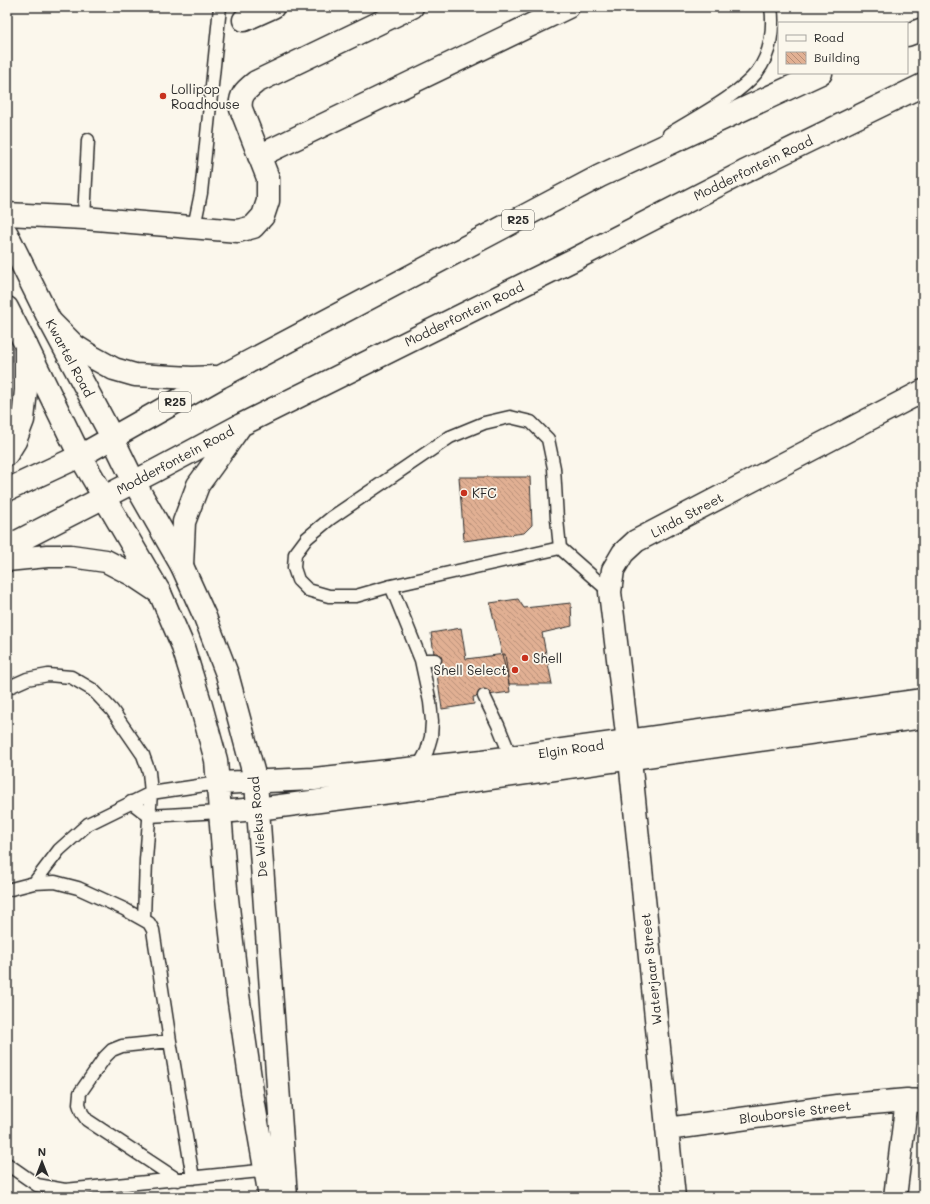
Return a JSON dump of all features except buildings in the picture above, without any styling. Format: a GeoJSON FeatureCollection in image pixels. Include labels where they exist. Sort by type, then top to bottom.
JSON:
{"type":"FeatureCollection","features":[{"type":"Feature","properties":{"kind":"street"},"geometry":{"type":"LineString","coordinates":[[244,20],[273,7]]}},
{"type":"Feature","properties":{"kind":"street"},"geometry":{"type":"LineString","coordinates":[[7,214],[84,218],[238,231],[253,227],[264,216],[268,201],[268,178],[241,109],[240,101],[245,91],[256,82],[375,15],[412,7]]}},
{"type":"Feature","properties":{"kind":"street"},"geometry":{"type":"LineString","coordinates":[[259,156],[568,7]]}},
{"type":"Feature","properties":{"kind":"street"},"geometry":{"type":"LineString","coordinates":[[908,35],[923,29]]}},
{"type":"Feature","properties":{"kind":"street","name":"R25"},"geometry":{"type":"LineString","coordinates":[[7,490],[80,456],[220,377],[600,176],[819,74]]}},
{"type":"Feature","properties":{"kind":"street","name":"Modderfontein Road"},"geometry":{"type":"LineString","coordinates":[[7,547],[241,425],[573,260],[744,172],[923,85]]}},
{"type":"Feature","properties":{"kind":"street","name":"Kwartel Road"},"geometry":{"type":"LineString","coordinates":[[7,234],[50,321],[112,437],[134,482]]}},
{"type":"Feature","properties":{"kind":"street"},"geometry":{"type":"LineString","coordinates":[[7,308],[80,456],[104,497]]}},
{"type":"Feature","properties":{"kind":"street"},"geometry":{"type":"LineString","coordinates":[[50,321],[75,346],[114,369],[135,375],[192,378],[220,377]]}},
{"type":"Feature","properties":{"kind":"street"},"geometry":{"type":"LineString","coordinates":[[7,454],[15,441],[23,420],[26,390],[26,345]]}},
{"type":"Feature","properties":{"kind":"street","name":"Linda Street"},"geometry":{"type":"LineString","coordinates":[[629,750],[610,592],[613,570],[623,553],[636,541],[923,391]]}},
{"type":"Feature","properties":{"kind":"street"},"geometry":{"type":"LineString","coordinates":[[182,566],[184,522],[198,485],[241,425]]}},
{"type":"Feature","properties":{"kind":"street","name":"De Wiekus Road"},"geometry":{"type":"LineString","coordinates":[[134,482],[182,566],[205,617],[227,674],[256,782],[275,1170],[270,1197]]}},
{"type":"Feature","properties":{"kind":"street","name":"De Wiekus Road"},"geometry":{"type":"LineString","coordinates":[[104,497],[160,593],[182,644],[216,760],[226,889],[238,995],[254,1105],[275,1170],[286,1197]]}},
{"type":"Feature","properties":{"kind":"street"},"geometry":{"type":"LineString","coordinates":[[7,560],[47,556],[71,556],[106,561],[133,575],[160,593]]}},
{"type":"Feature","properties":{"kind":"street","name":"Elgin Road"},"geometry":{"type":"LineString","coordinates":[[220,812],[257,809],[428,787],[629,750],[923,700]]}},
{"type":"Feature","properties":{"kind":"street","name":"Elgin Road"},"geometry":{"type":"LineString","coordinates":[[218,783],[314,779],[511,757],[629,750],[923,717]]}},
{"type":"Feature","properties":{"kind":"street","name":"Waterjaar Street"},"geometry":{"type":"LineString","coordinates":[[629,750],[674,1197]]}},
{"type":"Feature","properties":{"kind":"street"},"geometry":{"type":"LineString","coordinates":[[895,1197],[915,1101]]}},
{"type":"Feature","properties":{"kind":"street","name":"Blouborsie Street"},"geometry":{"type":"LineString","coordinates":[[667,1129],[837,1106],[915,1101]]}},
{"type":"Feature","properties":{"kind":"lane"},"geometry":{"type":"LineString","coordinates":[[194,227],[201,193],[220,7]]}},
{"type":"Feature","properties":{"kind":"lane"},"geometry":{"type":"LineString","coordinates":[[600,176],[730,96],[757,72],[766,55],[771,34],[771,7]]}},
{"type":"Feature","properties":{"kind":"lane"},"geometry":{"type":"LineString","coordinates":[[84,218],[88,140]]}},
{"type":"Feature","properties":{"kind":"lane"},"geometry":{"type":"LineString","coordinates":[[560,548],[391,586],[356,596],[329,596],[308,590],[298,580],[294,568],[295,554],[307,538],[331,518],[450,438],[484,423],[510,417],[531,422],[548,439],[554,468],[556,519],[560,548],[610,592]]}},
{"type":"Feature","properties":{"kind":"lane"},"geometry":{"type":"LineString","coordinates":[[391,586],[420,660],[430,702],[432,721],[431,738],[427,751],[418,768]]}},
{"type":"Feature","properties":{"kind":"lane"},"geometry":{"type":"LineString","coordinates":[[420,660],[435,660]]}},
{"type":"Feature","properties":{"kind":"lane"},"geometry":{"type":"LineString","coordinates":[[7,688],[27,679],[48,675],[71,677],[94,690],[112,710],[143,755],[149,772],[151,793],[146,860],[144,919]]}},
{"type":"Feature","properties":{"kind":"lane"},"geometry":{"type":"LineString","coordinates":[[484,696],[511,757]]}},
{"type":"Feature","properties":{"kind":"lane"},"geometry":{"type":"LineString","coordinates":[[34,883],[59,850],[88,824],[151,793],[218,783]]}},
{"type":"Feature","properties":{"kind":"lane"},"geometry":{"type":"LineString","coordinates":[[130,802],[149,816],[220,812]]}},
{"type":"Feature","properties":{"kind":"lane"},"geometry":{"type":"LineString","coordinates":[[7,890],[34,883],[55,882],[78,888],[144,919],[149,923],[153,930],[193,1178]]}},
{"type":"Feature","properties":{"kind":"lane"},"geometry":{"type":"LineString","coordinates":[[170,1041],[122,1046],[112,1050],[105,1057],[80,1093],[79,1104],[82,1113],[87,1120],[178,1180]]}},
{"type":"Feature","properties":{"kind":"lane"},"geometry":{"type":"LineString","coordinates":[[7,1164],[37,1185],[65,1190],[275,1170]]}},
{"type":"Feature","properties":{"kind":"place","name":"Lollipop Roadhouse"},"geometry":{"type":"Point","coordinates":[163,96]}},
{"type":"Feature","properties":{"kind":"place","name":"KFC"},"geometry":{"type":"Point","coordinates":[464,493]}},
{"type":"Feature","properties":{"kind":"place","name":"Shell"},"geometry":{"type":"Point","coordinates":[525,658]}},
{"type":"Feature","properties":{"kind":"place","name":"Shell Select"},"geometry":{"type":"Point","coordinates":[515,670]}}]}
